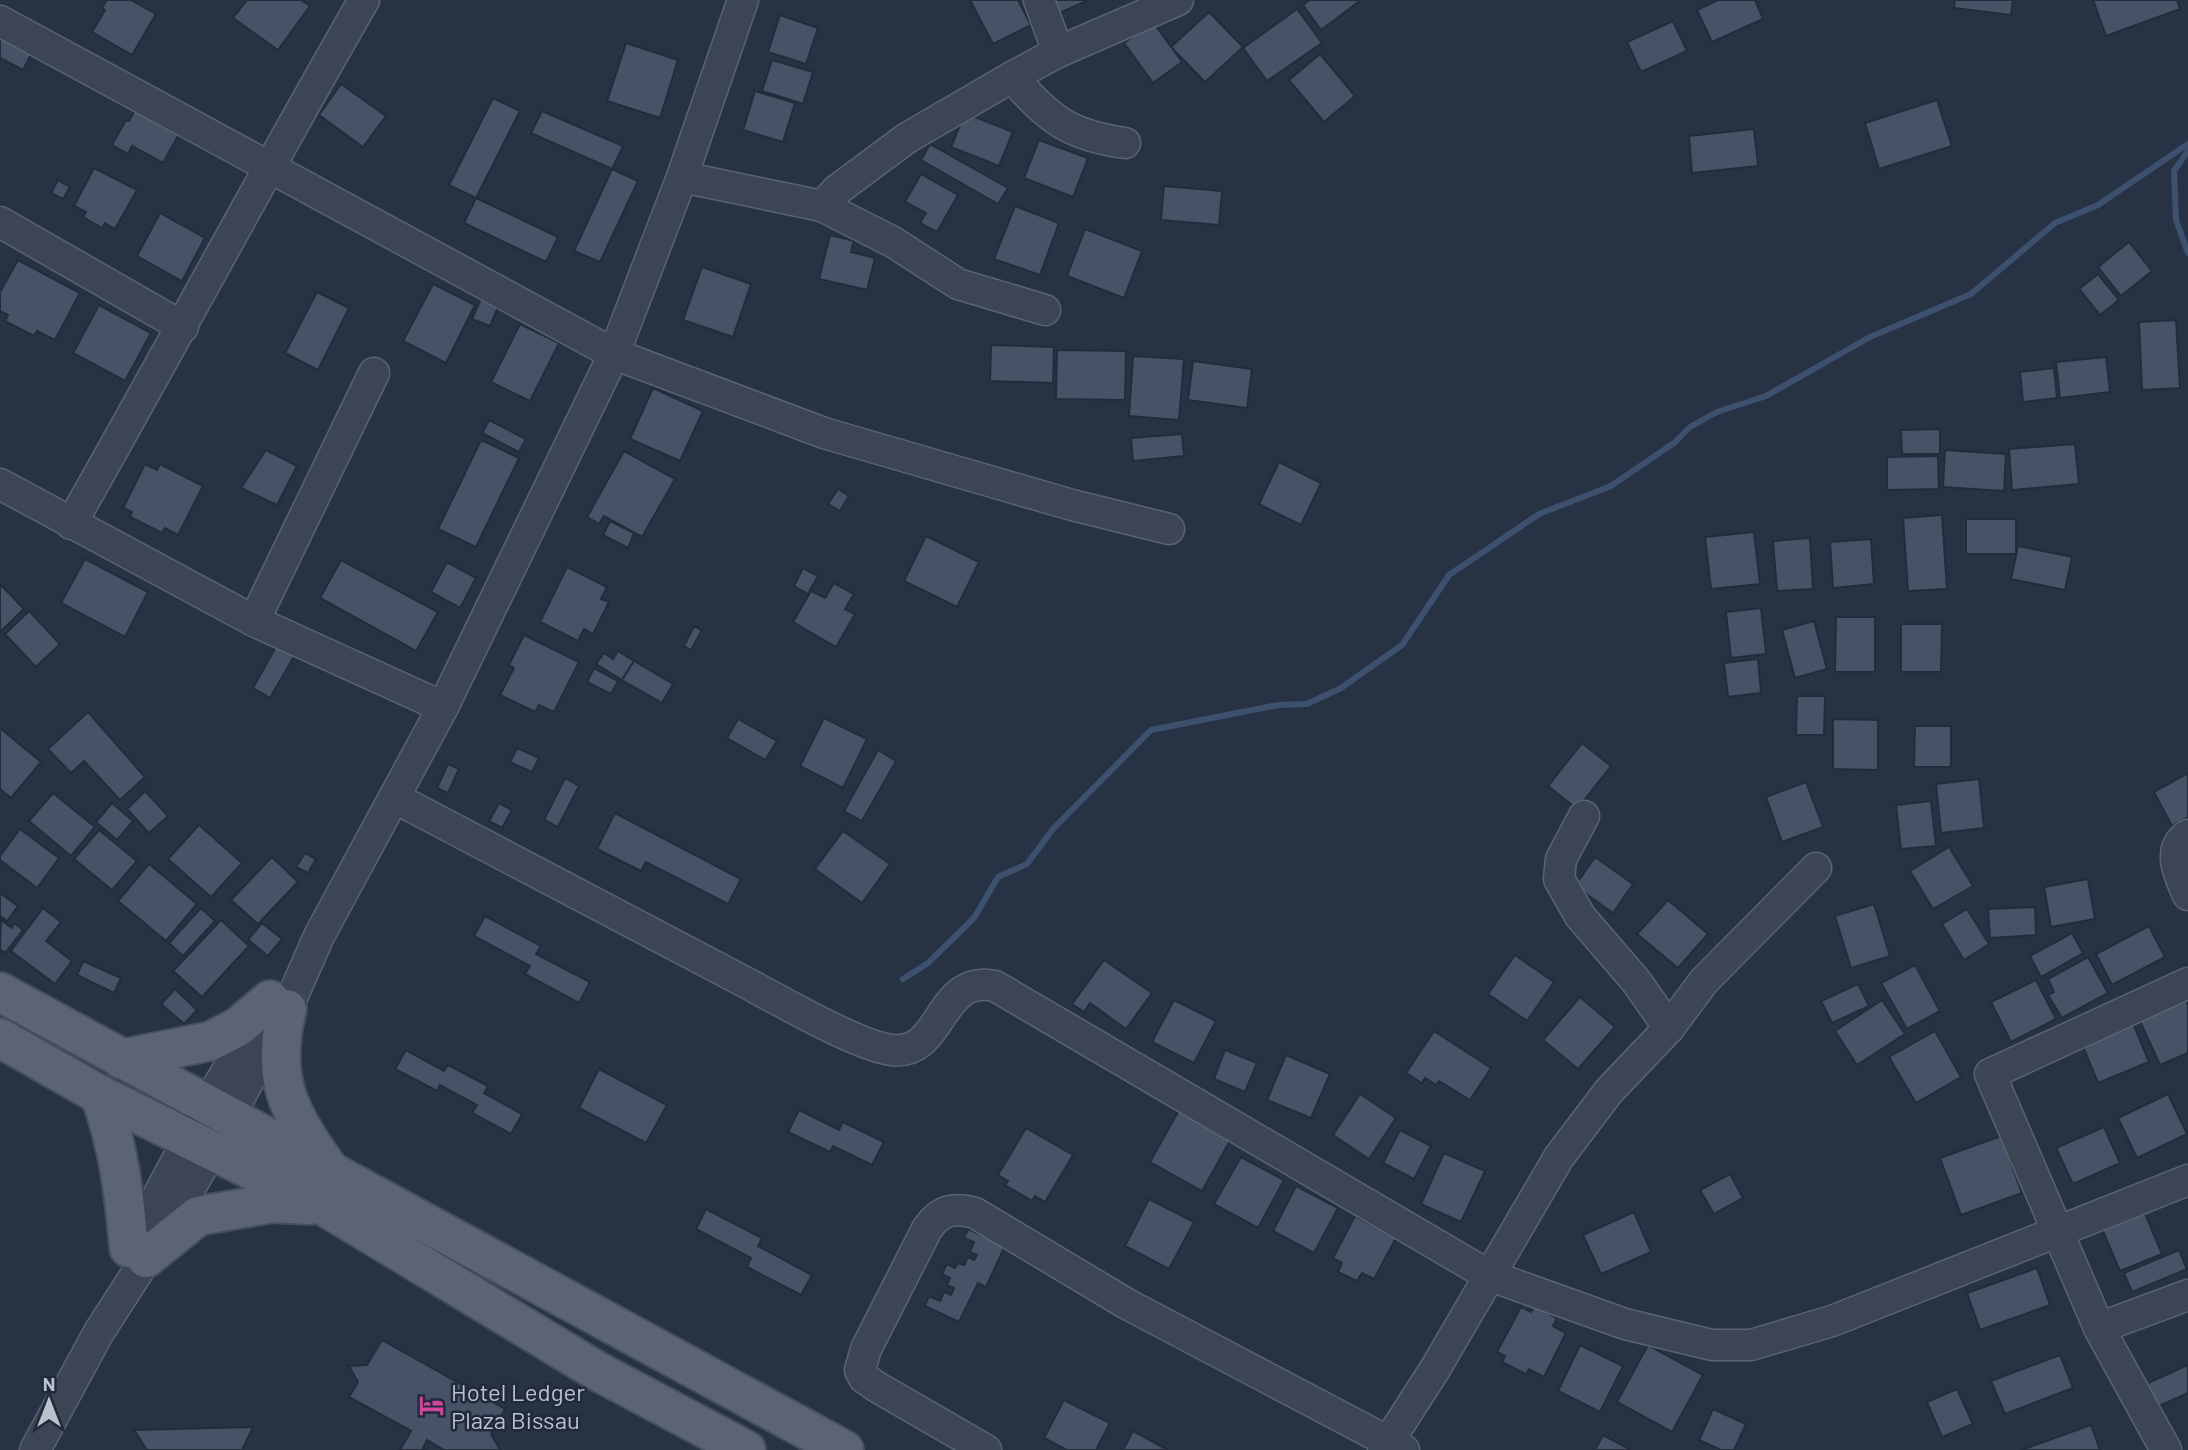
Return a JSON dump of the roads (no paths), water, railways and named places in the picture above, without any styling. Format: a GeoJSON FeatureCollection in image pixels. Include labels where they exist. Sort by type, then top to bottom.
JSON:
{"type":"FeatureCollection","features":[{"type":"Feature","properties":{"kind":"main road"},"geometry":{"type":"LineString","coordinates":[[0,992],[218,1110],[328,1189],[597,1371],[747,1450]]}},
{"type":"Feature","properties":{"kind":"main road"},"geometry":{"type":"LineString","coordinates":[[121,1059],[211,1041],[278,1004],[278,1045],[282,1081],[328,1189]]}},
{"type":"Feature","properties":{"kind":"main road"},"geometry":{"type":"LineString","coordinates":[[0,1038],[100,1095],[199,1145],[328,1189],[844,1450]]}},
{"type":"Feature","properties":{"kind":"main road"},"geometry":{"type":"LineString","coordinates":[[100,1095],[115,1136],[138,1253],[198,1216],[273,1203],[328,1189]]}},
{"type":"Feature","properties":{"kind":"street"},"geometry":{"type":"LineString","coordinates":[[71,524],[183,327],[268,165],[364,0]]}},
{"type":"Feature","properties":{"kind":"street"},"geometry":{"type":"LineString","coordinates":[[35,1450],[138,1253],[319,936],[443,707],[614,354],[682,177],[743,0]]}},
{"type":"Feature","properties":{"kind":"street"},"geometry":{"type":"LineString","coordinates":[[1039,0],[1058,52]]}},
{"type":"Feature","properties":{"kind":"street"},"geometry":{"type":"LineString","coordinates":[[822,206],[837,190],[907,138],[1012,77],[1058,52],[1178,0]]}},
{"type":"Feature","properties":{"kind":"street"},"geometry":{"type":"LineString","coordinates":[[0,21],[614,354],[824,433],[1072,505],[1169,529]]}},
{"type":"Feature","properties":{"kind":"street"},"geometry":{"type":"LineString","coordinates":[[1012,77],[1049,117],[1089,138],[1125,143]]}},
{"type":"Feature","properties":{"kind":"street"},"geometry":{"type":"LineString","coordinates":[[682,177],[822,206],[893,242],[958,284],[1045,310]]}},
{"type":"Feature","properties":{"kind":"street"},"geometry":{"type":"LineString","coordinates":[[0,222],[183,327]]}},
{"type":"Feature","properties":{"kind":"street"},"geometry":{"type":"LineString","coordinates":[[254,621],[374,373]]}},
{"type":"Feature","properties":{"kind":"street"},"geometry":{"type":"LineString","coordinates":[[0,484],[254,621],[443,707]]}},
{"type":"Feature","properties":{"kind":"street"},"geometry":{"type":"LineString","coordinates":[[395,798],[776,999],[866,1042],[891,1050],[909,1049],[926,1036],[965,988],[979,983],[995,986],[1488,1275],[1625,1324],[1677,1338],[1712,1345],[1751,1345],[1832,1321],[2188,1180]]}},
{"type":"Feature","properties":{"kind":"street"},"geometry":{"type":"LineString","coordinates":[[1584,816],[1561,859],[1559,878],[1580,916],[1636,981],[1669,1028]]}},
{"type":"Feature","properties":{"kind":"street"},"geometry":{"type":"LineString","coordinates":[[2188,835],[2176,850],[2175,863],[2188,895]]}},
{"type":"Feature","properties":{"kind":"street"},"geometry":{"type":"LineString","coordinates":[[986,1450],[877,1387],[864,1378],[860,1370],[866,1349],[927,1229],[935,1217],[948,1210],[975,1213],[1127,1304],[1392,1448],[1529,1204],[1572,1138],[1609,1091],[1669,1028],[1704,981],[1816,868]]}},
{"type":"Feature","properties":{"kind":"street"},"geometry":{"type":"LineString","coordinates":[[2166,1450],[2099,1328],[2060,1231],[1990,1074],[2188,983]]}},
{"type":"Feature","properties":{"kind":"street"},"geometry":{"type":"LineString","coordinates":[[2099,1328],[2188,1295]]}},
{"type":"Feature","properties":{"kind":"waterway"},"geometry":{"type":"LineString","coordinates":[[903,979],[928,963],[974,918],[998,877],[1027,864],[1053,829],[1151,730],[1278,705],[1307,704],[1341,688],[1402,645],[1449,575],[1539,514],[1611,486],[1674,443],[1690,427],[1717,412],[1766,396],[1870,337],[1971,294],[2055,223],[2098,205],[2188,144]]}},
{"type":"Feature","properties":{"kind":"waterway"},"geometry":{"type":"LineString","coordinates":[[2188,151],[2174,171],[2176,220],[2188,253]]}},
{"type":"Feature","properties":{"kind":"place","name":"Hotel Ledger Plaza Bissau"},"geometry":{"type":"Point","coordinates":[431,1405]}}]}
